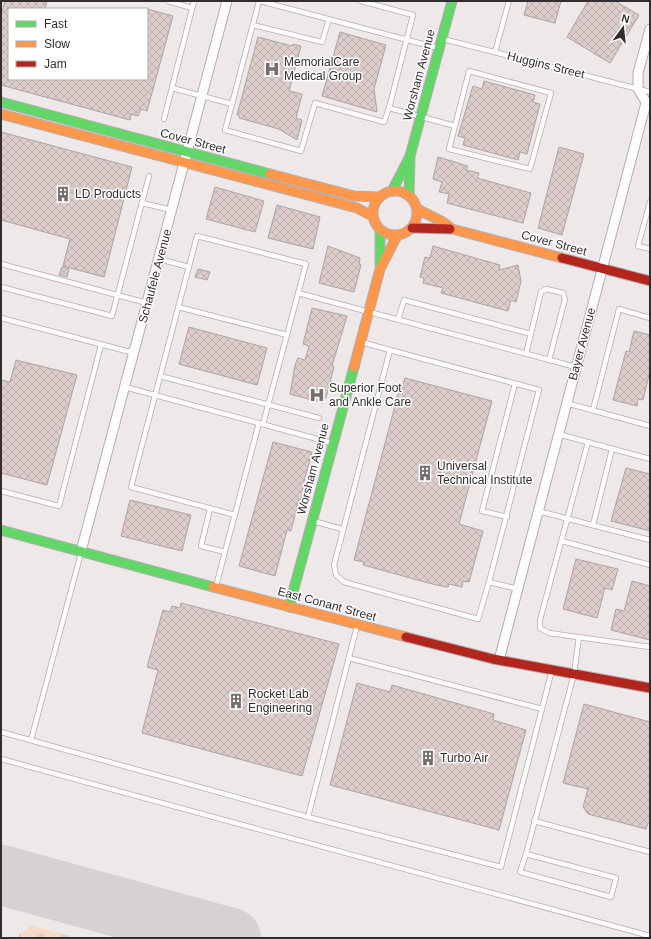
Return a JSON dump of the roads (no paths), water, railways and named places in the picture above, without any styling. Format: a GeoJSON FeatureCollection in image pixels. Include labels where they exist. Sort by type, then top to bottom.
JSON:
{"type":"FeatureCollection","features":[{"type":"Feature","properties":{"kind":"street","name":"Schaufele Avenue"},"geometry":{"type":"LineString","coordinates":[[81,551],[227,1]]}},
{"type":"Feature","properties":{"kind":"street","name":"Worsham Avenue"},"geometry":{"type":"LineString","coordinates":[[392,191],[410,156],[452,1]]}},
{"type":"Feature","properties":{"kind":"street","name":"Bayer Avenue"},"geometry":{"type":"LineString","coordinates":[[499,660],[646,102],[638,89],[638,73],[650,29]]}},
{"type":"Feature","properties":{"kind":"street","name":"Cover Street"},"geometry":{"type":"LineString","coordinates":[[1,102],[354,196],[379,197]]}},
{"type":"Feature","properties":{"kind":"street","name":"Cover Street"},"geometry":{"type":"LineString","coordinates":[[1,114],[357,208],[372,216]]}},
{"type":"Feature","properties":{"kind":"street","name":"Worsham Avenue"},"geometry":{"type":"LineString","coordinates":[[410,156],[410,196]]}},
{"type":"Feature","properties":{"kind":"street"},"geometry":{"type":"LineString","coordinates":[[392,191],[398,191],[410,196],[417,209],[417,216],[412,228],[397,236],[385,234],[380,231],[373,221],[372,216],[372,209],[379,197],[392,191]]}},
{"type":"Feature","properties":{"kind":"street","name":"Cover Street"},"geometry":{"type":"LineString","coordinates":[[417,209],[443,222],[452,229]]}},
{"type":"Feature","properties":{"kind":"street","name":"Cover Street"},"geometry":{"type":"LineString","coordinates":[[412,228],[452,229],[650,281]]}},
{"type":"Feature","properties":{"kind":"street","name":"Worsham Avenue"},"geometry":{"type":"LineString","coordinates":[[380,231],[380,269]]}},
{"type":"Feature","properties":{"kind":"street","name":"Worsham Avenue"},"geometry":{"type":"LineString","coordinates":[[289,606],[380,269],[397,236]]}},
{"type":"Feature","properties":{"kind":"street","name":"East Conant Street"},"geometry":{"type":"LineString","coordinates":[[1,530],[357,625],[499,660],[650,688]]}},
{"type":"Feature","properties":{"kind":"lane"},"geometry":{"type":"LineString","coordinates":[[168,1],[192,8]]}},
{"type":"Feature","properties":{"kind":"lane"},"geometry":{"type":"LineString","coordinates":[[164,119],[194,1]]}},
{"type":"Feature","properties":{"kind":"lane"},"geometry":{"type":"LineString","coordinates":[[361,1],[413,15],[407,39],[389,108],[384,122],[315,103],[301,151],[225,130],[260,1],[407,39],[439,48]]}},
{"type":"Feature","properties":{"kind":"lane"},"geometry":{"type":"LineString","coordinates":[[496,52],[509,1]]}},
{"type":"Feature","properties":{"kind":"lane"},"geometry":{"type":"LineString","coordinates":[[253,25],[322,42],[329,19]]}},
{"type":"Feature","properties":{"kind":"lane","name":"Huggins Street"},"geometry":{"type":"LineString","coordinates":[[442,38],[650,92]]}},
{"type":"Feature","properties":{"kind":"lane"},"geometry":{"type":"LineString","coordinates":[[469,71],[551,93],[530,169],[449,149],[455,126],[469,71]]}},
{"type":"Feature","properties":{"kind":"lane"},"geometry":{"type":"LineString","coordinates":[[172,88],[201,97],[232,104]]}},
{"type":"Feature","properties":{"kind":"lane"},"geometry":{"type":"LineString","coordinates":[[389,108],[455,126]]}},
{"type":"Feature","properties":{"kind":"lane"},"geometry":{"type":"LineString","coordinates":[[1,287],[112,316],[149,176]]}},
{"type":"Feature","properties":{"kind":"lane"},"geometry":{"type":"LineString","coordinates":[[650,202],[638,246],[650,249]]}},
{"type":"Feature","properties":{"kind":"lane"},"geometry":{"type":"LineString","coordinates":[[142,203],[172,210]]}},
{"type":"Feature","properties":{"kind":"lane"},"geometry":{"type":"LineString","coordinates":[[216,588],[235,515],[261,424],[268,405],[306,264],[197,236],[131,487],[235,515]]}},
{"type":"Feature","properties":{"kind":"lane"},"geometry":{"type":"LineString","coordinates":[[159,259],[189,267]]}},
{"type":"Feature","properties":{"kind":"lane"},"geometry":{"type":"LineString","coordinates":[[1,264],[147,303]]}},
{"type":"Feature","properties":{"kind":"lane"},"geometry":{"type":"LineString","coordinates":[[526,354],[541,292],[546,289],[563,293],[565,300],[549,360]]}},
{"type":"Feature","properties":{"kind":"lane"},"geometry":{"type":"LineString","coordinates":[[298,293],[576,367]]}},
{"type":"Feature","properties":{"kind":"lane"},"geometry":{"type":"LineString","coordinates":[[398,320],[404,300],[531,334]]}},
{"type":"Feature","properties":{"kind":"lane"},"geometry":{"type":"LineString","coordinates":[[178,307],[287,335]]}},
{"type":"Feature","properties":{"kind":"lane"},"geometry":{"type":"LineString","coordinates":[[593,410],[619,309],[650,318]]}},
{"type":"Feature","properties":{"kind":"lane"},"geometry":{"type":"LineString","coordinates":[[1,318],[134,354]]}},
{"type":"Feature","properties":{"kind":"lane"},"geometry":{"type":"LineString","coordinates":[[360,342],[390,350],[515,384],[539,390],[507,517],[478,619],[344,582],[336,575],[334,565],[342,529],[390,350]]}},
{"type":"Feature","properties":{"kind":"lane"},"geometry":{"type":"LineString","coordinates":[[1,491],[58,506],[101,345]]}},
{"type":"Feature","properties":{"kind":"lane"},"geometry":{"type":"LineString","coordinates":[[160,376],[319,418]]}},
{"type":"Feature","properties":{"kind":"lane"},"geometry":{"type":"LineString","coordinates":[[507,517],[482,511],[515,384]]}},
{"type":"Feature","properties":{"kind":"lane"},"geometry":{"type":"LineString","coordinates":[[125,387],[333,443]]}},
{"type":"Feature","properties":{"kind":"lane"},"geometry":{"type":"LineString","coordinates":[[566,403],[650,426]]}},
{"type":"Feature","properties":{"kind":"lane"},"geometry":{"type":"LineString","coordinates":[[558,434],[650,459]]}},
{"type":"Feature","properties":{"kind":"lane"},"geometry":{"type":"LineString","coordinates":[[588,442],[540,620],[540,628],[549,633],[650,647]]}},
{"type":"Feature","properties":{"kind":"lane"},"geometry":{"type":"LineString","coordinates":[[593,525],[612,449]]}},
{"type":"Feature","properties":{"kind":"lane"},"geometry":{"type":"LineString","coordinates":[[210,509],[201,546],[225,552]]}},
{"type":"Feature","properties":{"kind":"lane"},"geometry":{"type":"LineString","coordinates":[[538,511],[650,540]]}},
{"type":"Feature","properties":{"kind":"lane"},"geometry":{"type":"LineString","coordinates":[[312,520],[342,529]]}},
{"type":"Feature","properties":{"kind":"lane"},"geometry":{"type":"LineString","coordinates":[[562,541],[650,565]]}},
{"type":"Feature","properties":{"kind":"lane"},"geometry":{"type":"LineString","coordinates":[[31,740],[81,551]]}},
{"type":"Feature","properties":{"kind":"lane"},"geometry":{"type":"LineString","coordinates":[[489,582],[518,590]]}},
{"type":"Feature","properties":{"kind":"lane"},"geometry":{"type":"LineString","coordinates":[[308,817],[357,625]]}},
{"type":"Feature","properties":{"kind":"lane"},"geometry":{"type":"LineString","coordinates":[[526,854],[616,878],[611,897],[520,872],[574,674],[580,637]]}},
{"type":"Feature","properties":{"kind":"lane"},"geometry":{"type":"LineString","coordinates":[[349,658],[542,709]]}},
{"type":"Feature","properties":{"kind":"lane"},"geometry":{"type":"LineString","coordinates":[[1,732],[308,817],[501,867],[552,670]]}},
{"type":"Feature","properties":{"kind":"lane"},"geometry":{"type":"LineString","coordinates":[[1,759],[650,936]]}},
{"type":"Feature","properties":{"kind":"lane"},"geometry":{"type":"LineString","coordinates":[[534,821],[650,852]]}},
{"type":"Feature","properties":{"kind":"place","name":"MemorialCare Medical Group"},"geometry":{"type":"Point","coordinates":[272,69]}},
{"type":"Feature","properties":{"kind":"place","name":"LD Products"},"geometry":{"type":"Point","coordinates":[63,194]}},
{"type":"Feature","properties":{"kind":"place","name":"Superior Foot and Ankle Care"},"geometry":{"type":"Point","coordinates":[317,395]}},
{"type":"Feature","properties":{"kind":"place","name":"Universal Technical Institute"},"geometry":{"type":"Point","coordinates":[425,473]}},
{"type":"Feature","properties":{"kind":"place","name":"Rocket Lab Engineering"},"geometry":{"type":"Point","coordinates":[236,701]}},
{"type":"Feature","properties":{"kind":"place","name":"Turbo Air"},"geometry":{"type":"Point","coordinates":[428,758]}}]}
